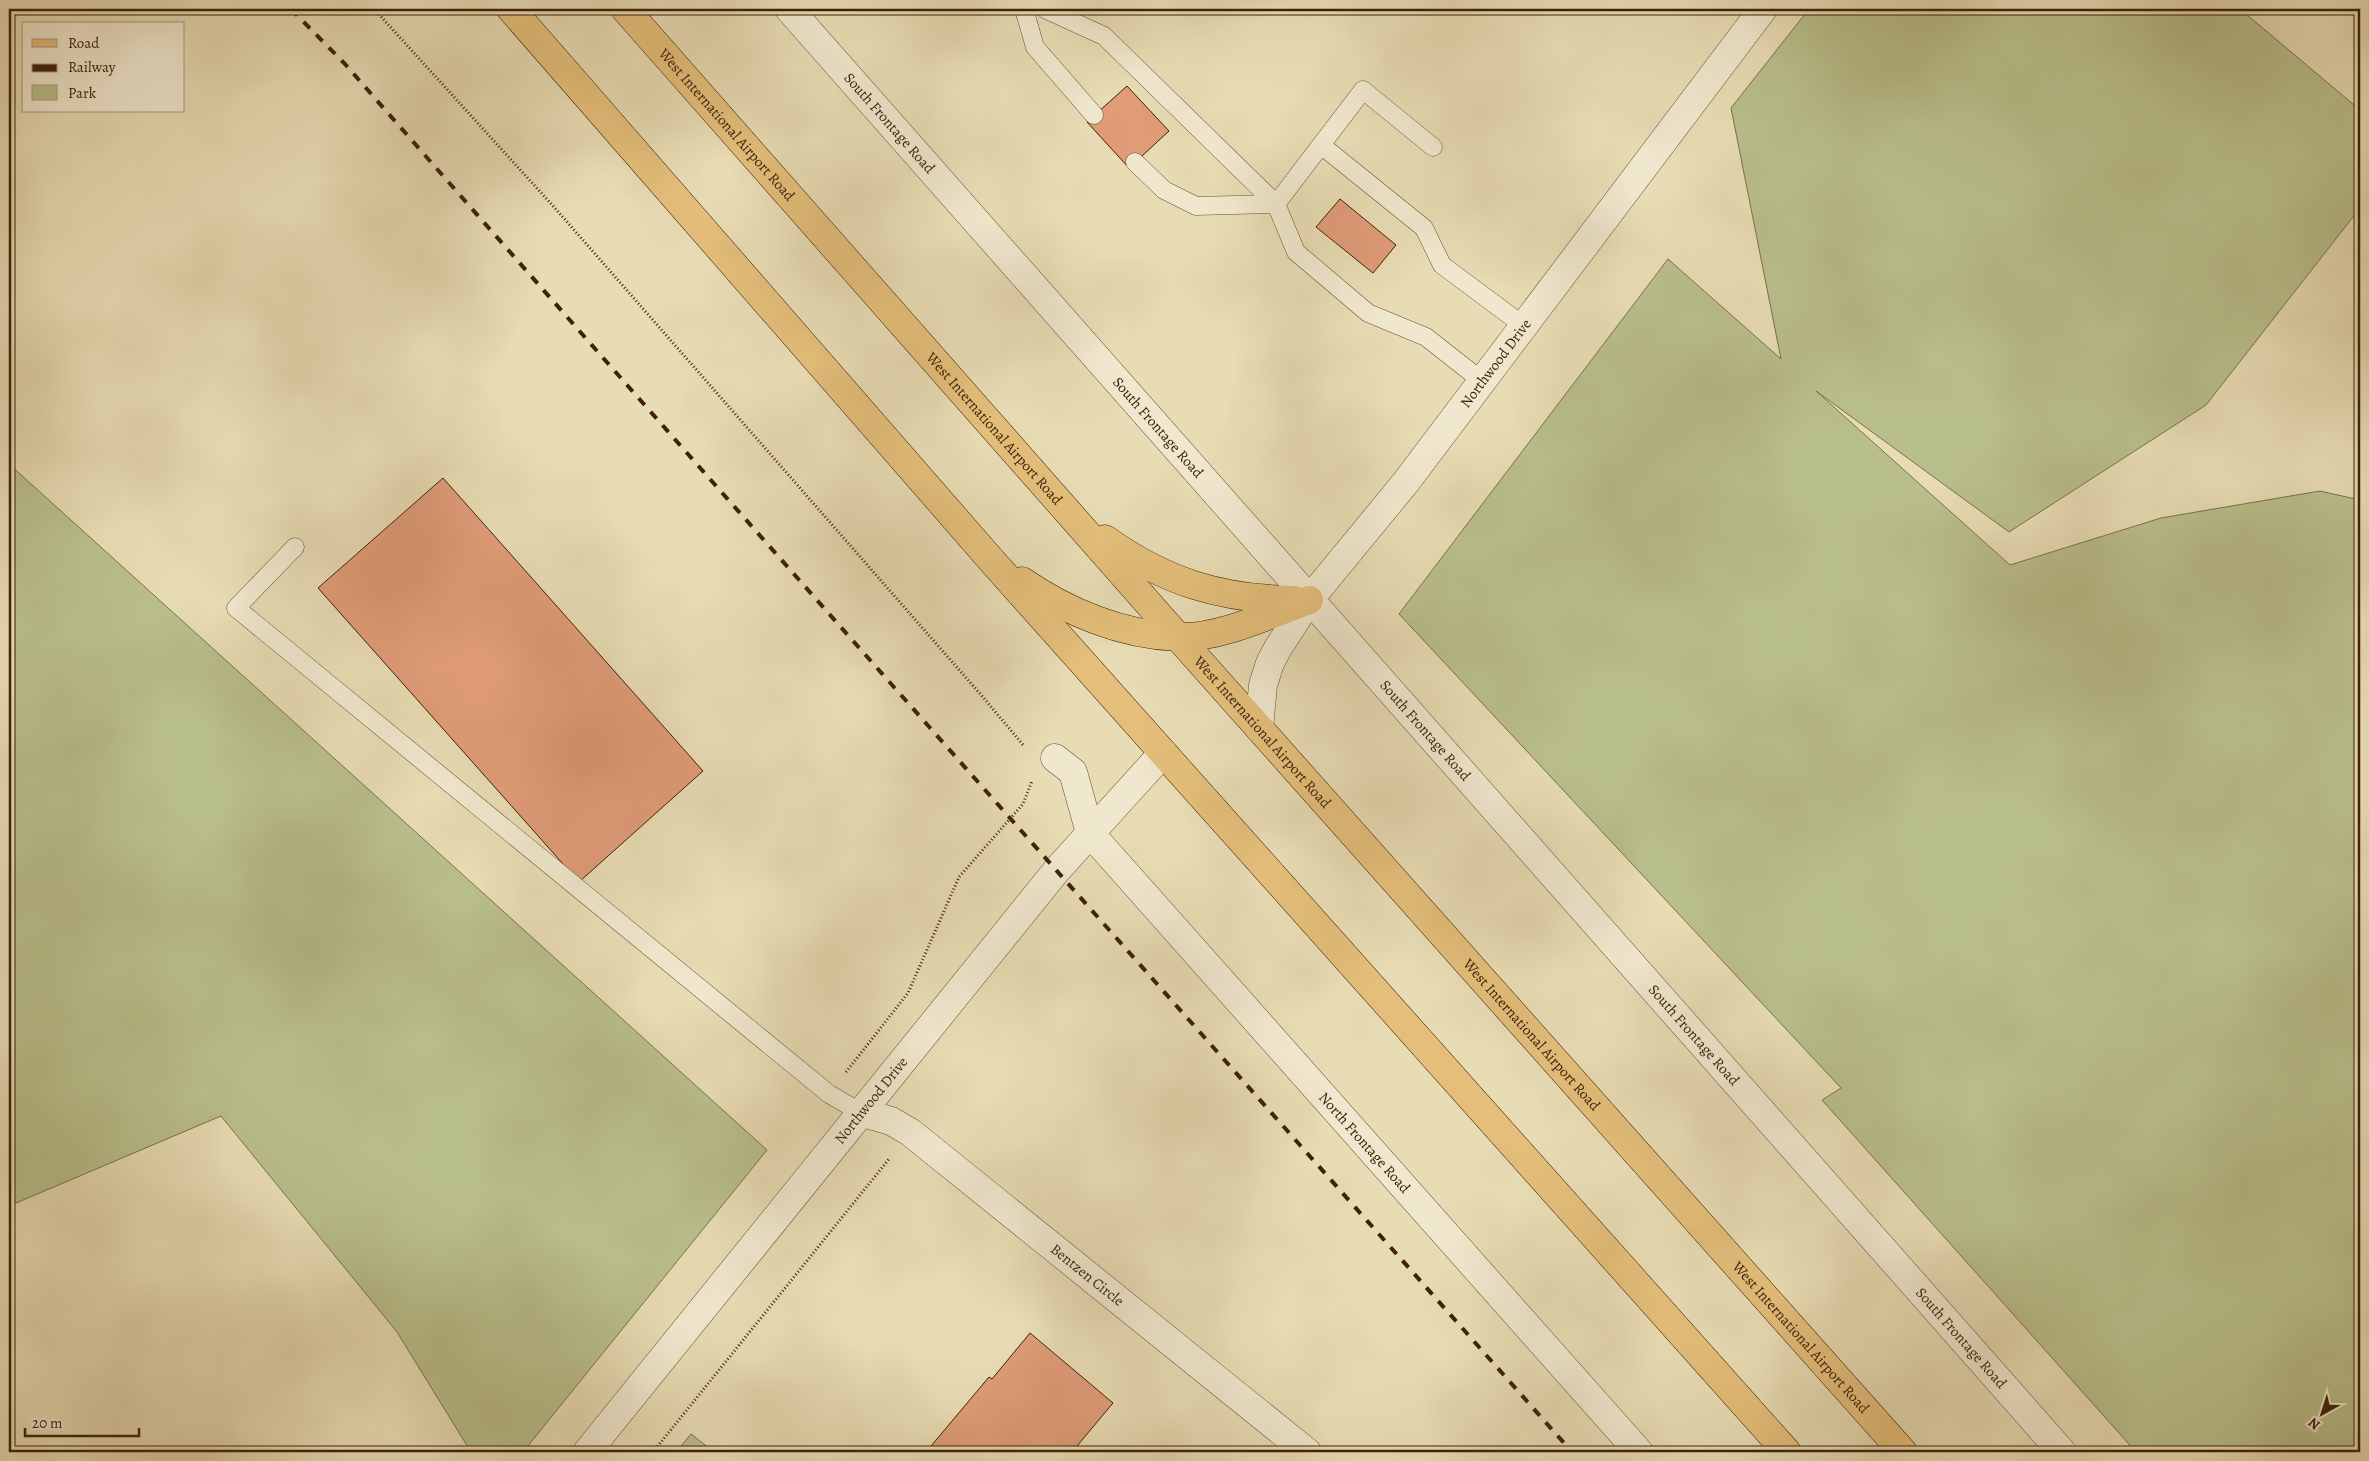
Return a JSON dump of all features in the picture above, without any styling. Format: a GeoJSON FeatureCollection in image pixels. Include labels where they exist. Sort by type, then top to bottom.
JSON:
{"type":"FeatureCollection","features":[{"type":"Feature","properties":{"kind":"main road"},"geometry":{"type":"LineString","coordinates":[[511,9],[992,561],[1787,1452]]}},
{"type":"Feature","properties":{"kind":"main road","name":"West International Airport Road"},"geometry":{"type":"LineString","coordinates":[[625,9],[1178,637],[1903,1452]]}},
{"type":"Feature","properties":{"kind":"main road"},"geometry":{"type":"LineString","coordinates":[[1043,483],[1105,539],[1144,565],[1166,575],[1207,590],[1234,596],[1258,600],[1309,600]]}},
{"type":"Feature","properties":{"kind":"main road"},"geometry":{"type":"LineString","coordinates":[[992,561],[1044,596],[1088,617],[1134,630],[1178,637],[1224,630],[1309,600]]}},
{"type":"Feature","properties":{"kind":"street","name":"South Frontage Road"},"geometry":{"type":"LineString","coordinates":[[789,9],[2062,1452]]}},
{"type":"Feature","properties":{"kind":"street","name":"Northwood Drive"},"geometry":{"type":"LineString","coordinates":[[1259,728],[1262,685],[1270,663],[1309,600],[1376,520],[1763,9]]}},
{"type":"Feature","properties":{"kind":"street","name":"Northwood Drive"},"geometry":{"type":"LineString","coordinates":[[587,1452],[1057,870],[1163,753]]}},
{"type":"Feature","properties":{"kind":"street"},"geometry":{"type":"LineString","coordinates":[[1055,758],[1074,772],[1090,833]]}},
{"type":"Feature","properties":{"kind":"street","name":"North Frontage Road"},"geometry":{"type":"LineString","coordinates":[[1090,833],[1639,1452]]}},
{"type":"Feature","properties":{"kind":"street","name":"Bentzen Circle"},"geometry":{"type":"LineString","coordinates":[[860,1112],[892,1121],[910,1132],[1307,1452]]}},
{"type":"Feature","properties":{"kind":"lane"},"geometry":{"type":"LineString","coordinates":[[1024,9],[1035,46],[1094,115]]}},
{"type":"Feature","properties":{"kind":"lane"},"geometry":{"type":"LineString","coordinates":[[1045,9],[1104,36],[1276,204],[1296,252],[1368,312],[1426,337],[1482,381]]}},
{"type":"Feature","properties":{"kind":"lane"},"geometry":{"type":"LineString","coordinates":[[1276,204],[1363,90],[1433,147]]}},
{"type":"Feature","properties":{"kind":"lane"},"geometry":{"type":"LineString","coordinates":[[1321,145],[1424,228],[1442,266],[1524,326]]}},
{"type":"Feature","properties":{"kind":"lane"},"geometry":{"type":"LineString","coordinates":[[1136,162],[1164,190],[1196,206],[1276,204]]}},
{"type":"Feature","properties":{"kind":"lane"},"geometry":{"type":"LineString","coordinates":[[295,547],[236,608],[829,1094],[860,1112]]}},
{"type":"Feature","properties":{"kind":"path"},"geometry":{"type":"LineString","coordinates":[[374,9],[560,215],[982,696],[1024,747],[1026,754]]}},
{"type":"Feature","properties":{"kind":"path"},"geometry":{"type":"LineString","coordinates":[[829,1094],[908,993],[959,878],[1023,804],[1033,778]]}},
{"type":"Feature","properties":{"kind":"path"},"geometry":{"type":"LineString","coordinates":[[653,1452],[910,1132]]}},
{"type":"Feature","properties":{"kind":"green space"},"geometry":{"type":"Polygon","coordinates":[[[1809,9],[2240,9],[2360,110],[2360,208],[2206,405],[2009,532],[1816,391],[2010,565],[2161,518],[2320,491],[2360,500],[2360,1452],[2136,1452],[1822,1100],[1841,1088],[1399,614],[1668,259],[1781,359],[1731,108],[1809,9]]]}},
{"type":"Feature","properties":{"kind":"green space"},"geometry":{"type":"Polygon","coordinates":[[[9,464],[767,1150],[523,1452],[471,1452],[397,1332],[221,1116],[9,1206],[9,464]]]}},
{"type":"Feature","properties":{"kind":"green space"},"geometry":{"type":"Polygon","coordinates":[[[691,1434],[714,1452],[676,1452],[691,1434]]]}},
{"type":"Feature","properties":{"kind":"building"},"geometry":{"type":"Polygon","coordinates":[[[1127,86],[1169,131],[1129,168],[1087,122],[1127,86]]]}},
{"type":"Feature","properties":{"kind":"building"},"geometry":{"type":"Polygon","coordinates":[[[1340,199],[1396,245],[1373,273],[1316,227],[1340,199]]]}},
{"type":"Feature","properties":{"kind":"building"},"geometry":{"type":"Polygon","coordinates":[[[443,478],[703,771],[579,882],[318,588],[443,478]]]}},
{"type":"Feature","properties":{"kind":"building"},"geometry":{"type":"Polygon","coordinates":[[[1030,1333],[1113,1403],[1072,1452],[926,1452],[989,1377],[992,1379],[1030,1333]]]}},
{"type":"Feature","properties":{"kind":"railway"},"geometry":{"type":"LineString","coordinates":[[291,9],[345,64],[804,586],[1572,1452]]}}]}
